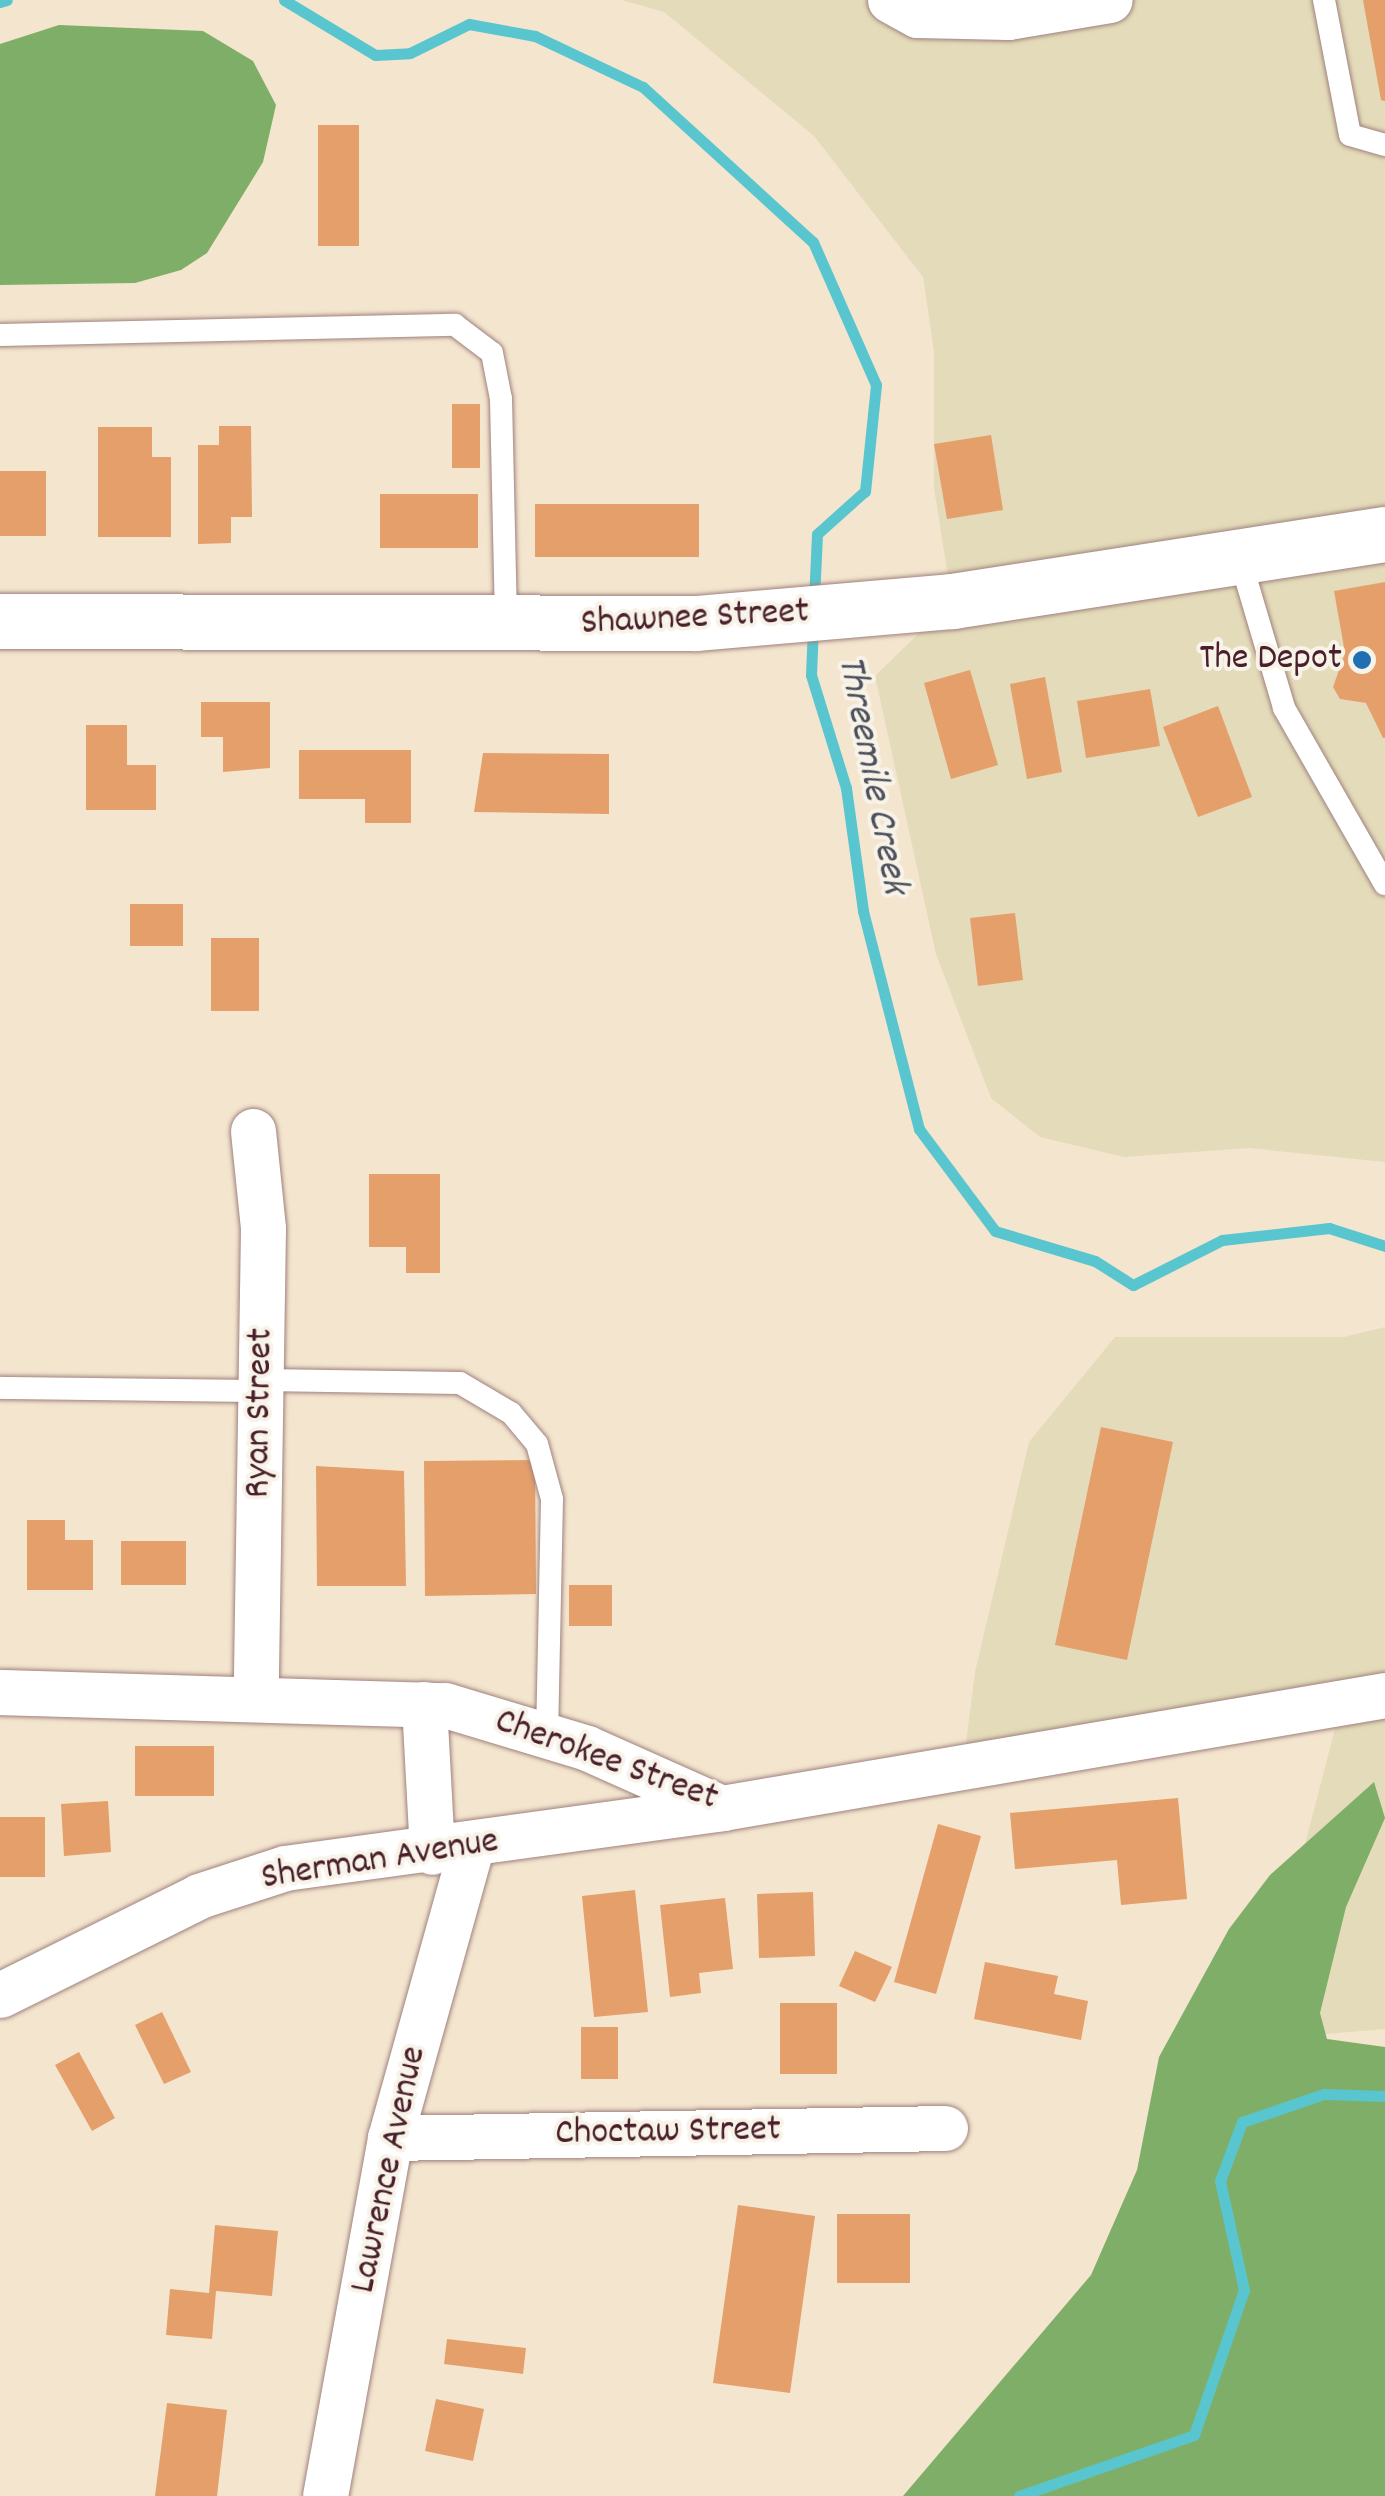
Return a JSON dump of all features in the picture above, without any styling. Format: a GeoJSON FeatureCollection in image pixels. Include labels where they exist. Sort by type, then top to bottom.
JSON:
{"type":"FeatureCollection","features":[{"type":"Feature","properties":{"kind":"street"},"geometry":{"type":"LineString","coordinates":[[904,7],[1008,17],[1110,0]]}},
{"type":"Feature","properties":{"kind":"street","name":"Shawnee Street"},"geometry":{"type":"LineString","coordinates":[[0,621],[696,624],[952,602],[1240,560],[1385,534]]}},
{"type":"Feature","properties":{"kind":"street","name":"Ryan Street"},"geometry":{"type":"LineString","coordinates":[[252,1131],[263,1386],[256,1694]]}},
{"type":"Feature","properties":{"kind":"street","name":"Cherokee Street"},"geometry":{"type":"LineString","coordinates":[[0,1692],[256,1694],[424,1704],[547,1736],[722,1808],[1385,1695]]}},
{"type":"Feature","properties":{"kind":"street","name":"Lawrence Avenue"},"geometry":{"type":"LineString","coordinates":[[325,2496],[390,2138],[452,1850],[424,1704]]}},
{"type":"Feature","properties":{"kind":"street","name":"Sherman Avenue"},"geometry":{"type":"LineString","coordinates":[[0,1995],[199,1896],[285,1868],[452,1850],[722,1808]]}},
{"type":"Feature","properties":{"kind":"street","name":"Choctaw Street"},"geometry":{"type":"LineString","coordinates":[[390,2138],[945,2128]]}},
{"type":"Feature","properties":{"kind":"lane"},"geometry":{"type":"LineString","coordinates":[[1324,0],[1350,135],[1385,145]]}},
{"type":"Feature","properties":{"kind":"lane"},"geometry":{"type":"LineString","coordinates":[[0,335],[454,325],[492,353],[501,399],[506,626]]}},
{"type":"Feature","properties":{"kind":"lane"},"geometry":{"type":"LineString","coordinates":[[1240,560],[1284,708],[1385,884]]}},
{"type":"Feature","properties":{"kind":"lane"},"geometry":{"type":"LineString","coordinates":[[0,1388],[460,1383],[511,1412],[538,1444],[552,1498],[547,1736]]}},
{"type":"Feature","properties":{"kind":"shaded area"},"geometry":{"type":"Polygon","coordinates":[[[622,0],[1385,0],[1385,1162],[1249,1148],[1124,1157],[1040,1137],[991,1098],[936,954],[875,676],[952,601],[934,488],[934,351],[923,277],[814,136],[664,12],[622,0]]]}},
{"type":"Feature","properties":{"kind":"shaded area"},"geometry":{"type":"Polygon","coordinates":[[[1385,1327],[1385,2029],[1279,2038],[1270,1979],[1342,1702],[963,1767],[975,1672],[1029,1442],[1115,1337],[1344,1337],[1385,1327]]]}},
{"type":"Feature","properties":{"kind":"green space"},"geometry":{"type":"Polygon","coordinates":[[[59,25],[203,31],[253,61],[276,105],[263,162],[207,253],[181,270],[135,283],[0,285],[0,44],[59,25]]]}},
{"type":"Feature","properties":{"kind":"green space"},"geometry":{"type":"Polygon","coordinates":[[[1374,1782],[1385,1818],[1346,1907],[1320,2013],[1327,2039],[1385,2047],[1385,2496],[903,2496],[1091,2275],[1137,2170],[1159,2057],[1229,1929],[1270,1875],[1374,1782]]]}},
{"type":"Feature","properties":{"kind":"building"},"geometry":{"type":"Polygon","coordinates":[[[1363,0],[1385,0],[1385,101],[1381,100],[1363,0]]]}},
{"type":"Feature","properties":{"kind":"building"},"geometry":{"type":"Polygon","coordinates":[[[318,125],[359,125],[359,246],[318,246],[318,125]]]}},
{"type":"Feature","properties":{"kind":"building"},"geometry":{"type":"Polygon","coordinates":[[[452,404],[480,404],[480,468],[452,468],[452,404]]]}},
{"type":"Feature","properties":{"kind":"building"},"geometry":{"type":"Polygon","coordinates":[[[219,426],[251,426],[252,517],[231,517],[231,543],[198,544],[198,445],[219,445],[219,426]]]}},
{"type":"Feature","properties":{"kind":"building"},"geometry":{"type":"Polygon","coordinates":[[[98,427],[152,427],[152,457],[171,457],[171,537],[98,537],[98,427]]]}},
{"type":"Feature","properties":{"kind":"building"},"geometry":{"type":"Polygon","coordinates":[[[991,435],[1003,510],[947,519],[934,444],[991,435]]]}},
{"type":"Feature","properties":{"kind":"building"},"geometry":{"type":"Polygon","coordinates":[[[0,471],[46,471],[46,536],[0,536],[0,471]]]}},
{"type":"Feature","properties":{"kind":"building"},"geometry":{"type":"Polygon","coordinates":[[[380,494],[478,494],[478,548],[380,548],[380,494]]]}},
{"type":"Feature","properties":{"kind":"building"},"geometry":{"type":"Polygon","coordinates":[[[535,504],[699,504],[699,557],[535,557],[535,504]]]}},
{"type":"Feature","properties":{"kind":"building","name":"The Depot"},"geometry":{"type":"Polygon","coordinates":[[[1385,582],[1383,738],[1366,703],[1340,699],[1333,687],[1345,653],[1334,591],[1385,582]]]}},
{"type":"Feature","properties":{"kind":"building"},"geometry":{"type":"Polygon","coordinates":[[[970,670],[998,765],[951,779],[924,683],[970,670]]]}},
{"type":"Feature","properties":{"kind":"building"},"geometry":{"type":"Polygon","coordinates":[[[1045,677],[1062,772],[1027,779],[1010,684],[1045,677]]]}},
{"type":"Feature","properties":{"kind":"building"},"geometry":{"type":"Polygon","coordinates":[[[1150,689],[1160,746],[1086,758],[1077,701],[1150,689]]]}},
{"type":"Feature","properties":{"kind":"building"},"geometry":{"type":"Polygon","coordinates":[[[201,702],[270,702],[270,768],[223,772],[223,737],[201,737],[201,702]]]}},
{"type":"Feature","properties":{"kind":"building"},"geometry":{"type":"Polygon","coordinates":[[[1218,706],[1252,797],[1198,817],[1163,727],[1218,706]]]}},
{"type":"Feature","properties":{"kind":"building"},"geometry":{"type":"Polygon","coordinates":[[[86,725],[127,725],[127,765],[156,765],[156,810],[86,810],[86,725]]]}},
{"type":"Feature","properties":{"kind":"building"},"geometry":{"type":"Polygon","coordinates":[[[299,750],[411,750],[411,823],[365,823],[365,799],[299,799],[299,750]]]}},
{"type":"Feature","properties":{"kind":"building"},"geometry":{"type":"Polygon","coordinates":[[[483,753],[609,754],[609,814],[474,812],[483,753]]]}},
{"type":"Feature","properties":{"kind":"building"},"geometry":{"type":"Polygon","coordinates":[[[130,904],[183,904],[183,946],[130,946],[130,904]]]}},
{"type":"Feature","properties":{"kind":"building"},"geometry":{"type":"Polygon","coordinates":[[[1015,913],[1023,980],[978,986],[970,918],[1015,913]]]}},
{"type":"Feature","properties":{"kind":"building"},"geometry":{"type":"Polygon","coordinates":[[[211,938],[259,938],[259,1011],[211,1011],[211,938]]]}},
{"type":"Feature","properties":{"kind":"building"},"geometry":{"type":"Polygon","coordinates":[[[369,1174],[440,1174],[440,1273],[406,1273],[406,1247],[369,1247],[369,1174]]]}},
{"type":"Feature","properties":{"kind":"building"},"geometry":{"type":"Polygon","coordinates":[[[1101,1427],[1173,1442],[1127,1660],[1055,1645],[1101,1427]]]}},
{"type":"Feature","properties":{"kind":"building"},"geometry":{"type":"Polygon","coordinates":[[[535,1460],[536,1594],[425,1596],[424,1461],[535,1460]]]}},
{"type":"Feature","properties":{"kind":"building"},"geometry":{"type":"Polygon","coordinates":[[[316,1466],[404,1471],[406,1586],[317,1586],[316,1466]]]}},
{"type":"Feature","properties":{"kind":"building"},"geometry":{"type":"Polygon","coordinates":[[[27,1520],[65,1520],[65,1540],[93,1540],[93,1590],[27,1590],[27,1520]]]}},
{"type":"Feature","properties":{"kind":"building"},"geometry":{"type":"Polygon","coordinates":[[[121,1541],[186,1541],[186,1585],[121,1585],[121,1541]]]}},
{"type":"Feature","properties":{"kind":"building"},"geometry":{"type":"Polygon","coordinates":[[[569,1585],[612,1585],[612,1626],[569,1626],[569,1585]]]}},
{"type":"Feature","properties":{"kind":"building"},"geometry":{"type":"Polygon","coordinates":[[[135,1746],[214,1746],[214,1796],[135,1796],[135,1746]]]}},
{"type":"Feature","properties":{"kind":"building"},"geometry":{"type":"Polygon","coordinates":[[[1178,1798],[1187,1899],[1121,1905],[1117,1860],[1015,1869],[1010,1813],[1178,1798]]]}},
{"type":"Feature","properties":{"kind":"building"},"geometry":{"type":"Polygon","coordinates":[[[108,1801],[111,1852],[64,1856],[61,1804],[108,1801]]]}},
{"type":"Feature","properties":{"kind":"building"},"geometry":{"type":"Polygon","coordinates":[[[0,1817],[45,1817],[45,1877],[0,1877],[0,1817]]]}},
{"type":"Feature","properties":{"kind":"building"},"geometry":{"type":"Polygon","coordinates":[[[938,1824],[981,1836],[936,1994],[894,1982],[938,1824]]]}},
{"type":"Feature","properties":{"kind":"building"},"geometry":{"type":"Polygon","coordinates":[[[635,1890],[648,2012],[594,2017],[582,1896],[635,1890]]]}},
{"type":"Feature","properties":{"kind":"building"},"geometry":{"type":"Polygon","coordinates":[[[813,1892],[815,1956],[759,1958],[757,1894],[813,1892]]]}},
{"type":"Feature","properties":{"kind":"building"},"geometry":{"type":"Polygon","coordinates":[[[725,1898],[733,1969],[699,1973],[701,1993],[670,1997],[660,1905],[725,1898]]]}},
{"type":"Feature","properties":{"kind":"building"},"geometry":{"type":"Polygon","coordinates":[[[855,1951],[892,1967],[875,2002],[839,1986],[855,1951]]]}},
{"type":"Feature","properties":{"kind":"building"},"geometry":{"type":"Polygon","coordinates":[[[985,1962],[1058,1976],[1054,1994],[1088,2001],[1081,2040],[974,2019],[985,1962]]]}},
{"type":"Feature","properties":{"kind":"building"},"geometry":{"type":"Polygon","coordinates":[[[780,2003],[837,2003],[837,2074],[780,2074],[780,2003]]]}},
{"type":"Feature","properties":{"kind":"building"},"geometry":{"type":"Polygon","coordinates":[[[162,2012],[191,2072],[164,2084],[135,2025],[162,2012]]]}},
{"type":"Feature","properties":{"kind":"building"},"geometry":{"type":"Polygon","coordinates":[[[581,2027],[618,2027],[618,2079],[581,2079],[581,2027]]]}},
{"type":"Feature","properties":{"kind":"building"},"geometry":{"type":"Polygon","coordinates":[[[79,2052],[115,2118],[92,2131],[55,2065],[79,2052]]]}},
{"type":"Feature","properties":{"kind":"building"},"geometry":{"type":"Polygon","coordinates":[[[738,2205],[815,2216],[790,2393],[713,2383],[738,2205]]]}},
{"type":"Feature","properties":{"kind":"building"},"geometry":{"type":"Polygon","coordinates":[[[837,2214],[910,2214],[910,2283],[837,2283],[837,2214]]]}},
{"type":"Feature","properties":{"kind":"building"},"geometry":{"type":"Polygon","coordinates":[[[215,2225],[278,2231],[272,2296],[216,2291],[212,2339],[166,2335],[170,2289],[209,2293],[215,2225]]]}},
{"type":"Feature","properties":{"kind":"building"},"geometry":{"type":"Polygon","coordinates":[[[447,2339],[526,2348],[523,2374],[444,2364],[447,2339]]]}},
{"type":"Feature","properties":{"kind":"building"},"geometry":{"type":"Polygon","coordinates":[[[436,2399],[484,2409],[473,2461],[425,2451],[436,2399]]]}},
{"type":"Feature","properties":{"kind":"building"},"geometry":{"type":"Polygon","coordinates":[[[167,2403],[227,2410],[217,2496],[155,2496],[167,2403]]]}},
{"type":"Feature","properties":{"kind":"waterway","name":"Threemile Creek"},"geometry":{"type":"LineString","coordinates":[[0,2],[7,0]]}},
{"type":"Feature","properties":{"kind":"waterway","name":"Threemile Creek"},"geometry":{"type":"LineString","coordinates":[[284,0],[375,55],[410,53],[469,24],[535,36],[643,87],[813,242],[876,385],[865,491],[817,534],[814,599]]}},
{"type":"Feature","properties":{"kind":"waterway","name":"Threemile Creek"},"geometry":{"type":"LineString","coordinates":[[813,627],[811,675],[846,788],[863,911],[919,1129],[995,1231],[1095,1261],[1133,1285],[1222,1240],[1329,1228],[1385,1246]]}},
{"type":"Feature","properties":{"kind":"waterway"},"geometry":{"type":"LineString","coordinates":[[1019,2496],[1194,2435],[1244,2290],[1220,2181],[1242,2122],[1324,2094],[1385,2096]]}},
{"type":"Feature","properties":{"kind":"place","name":"The Depot"},"geometry":{"type":"Point","coordinates":[1362,660]}}]}
